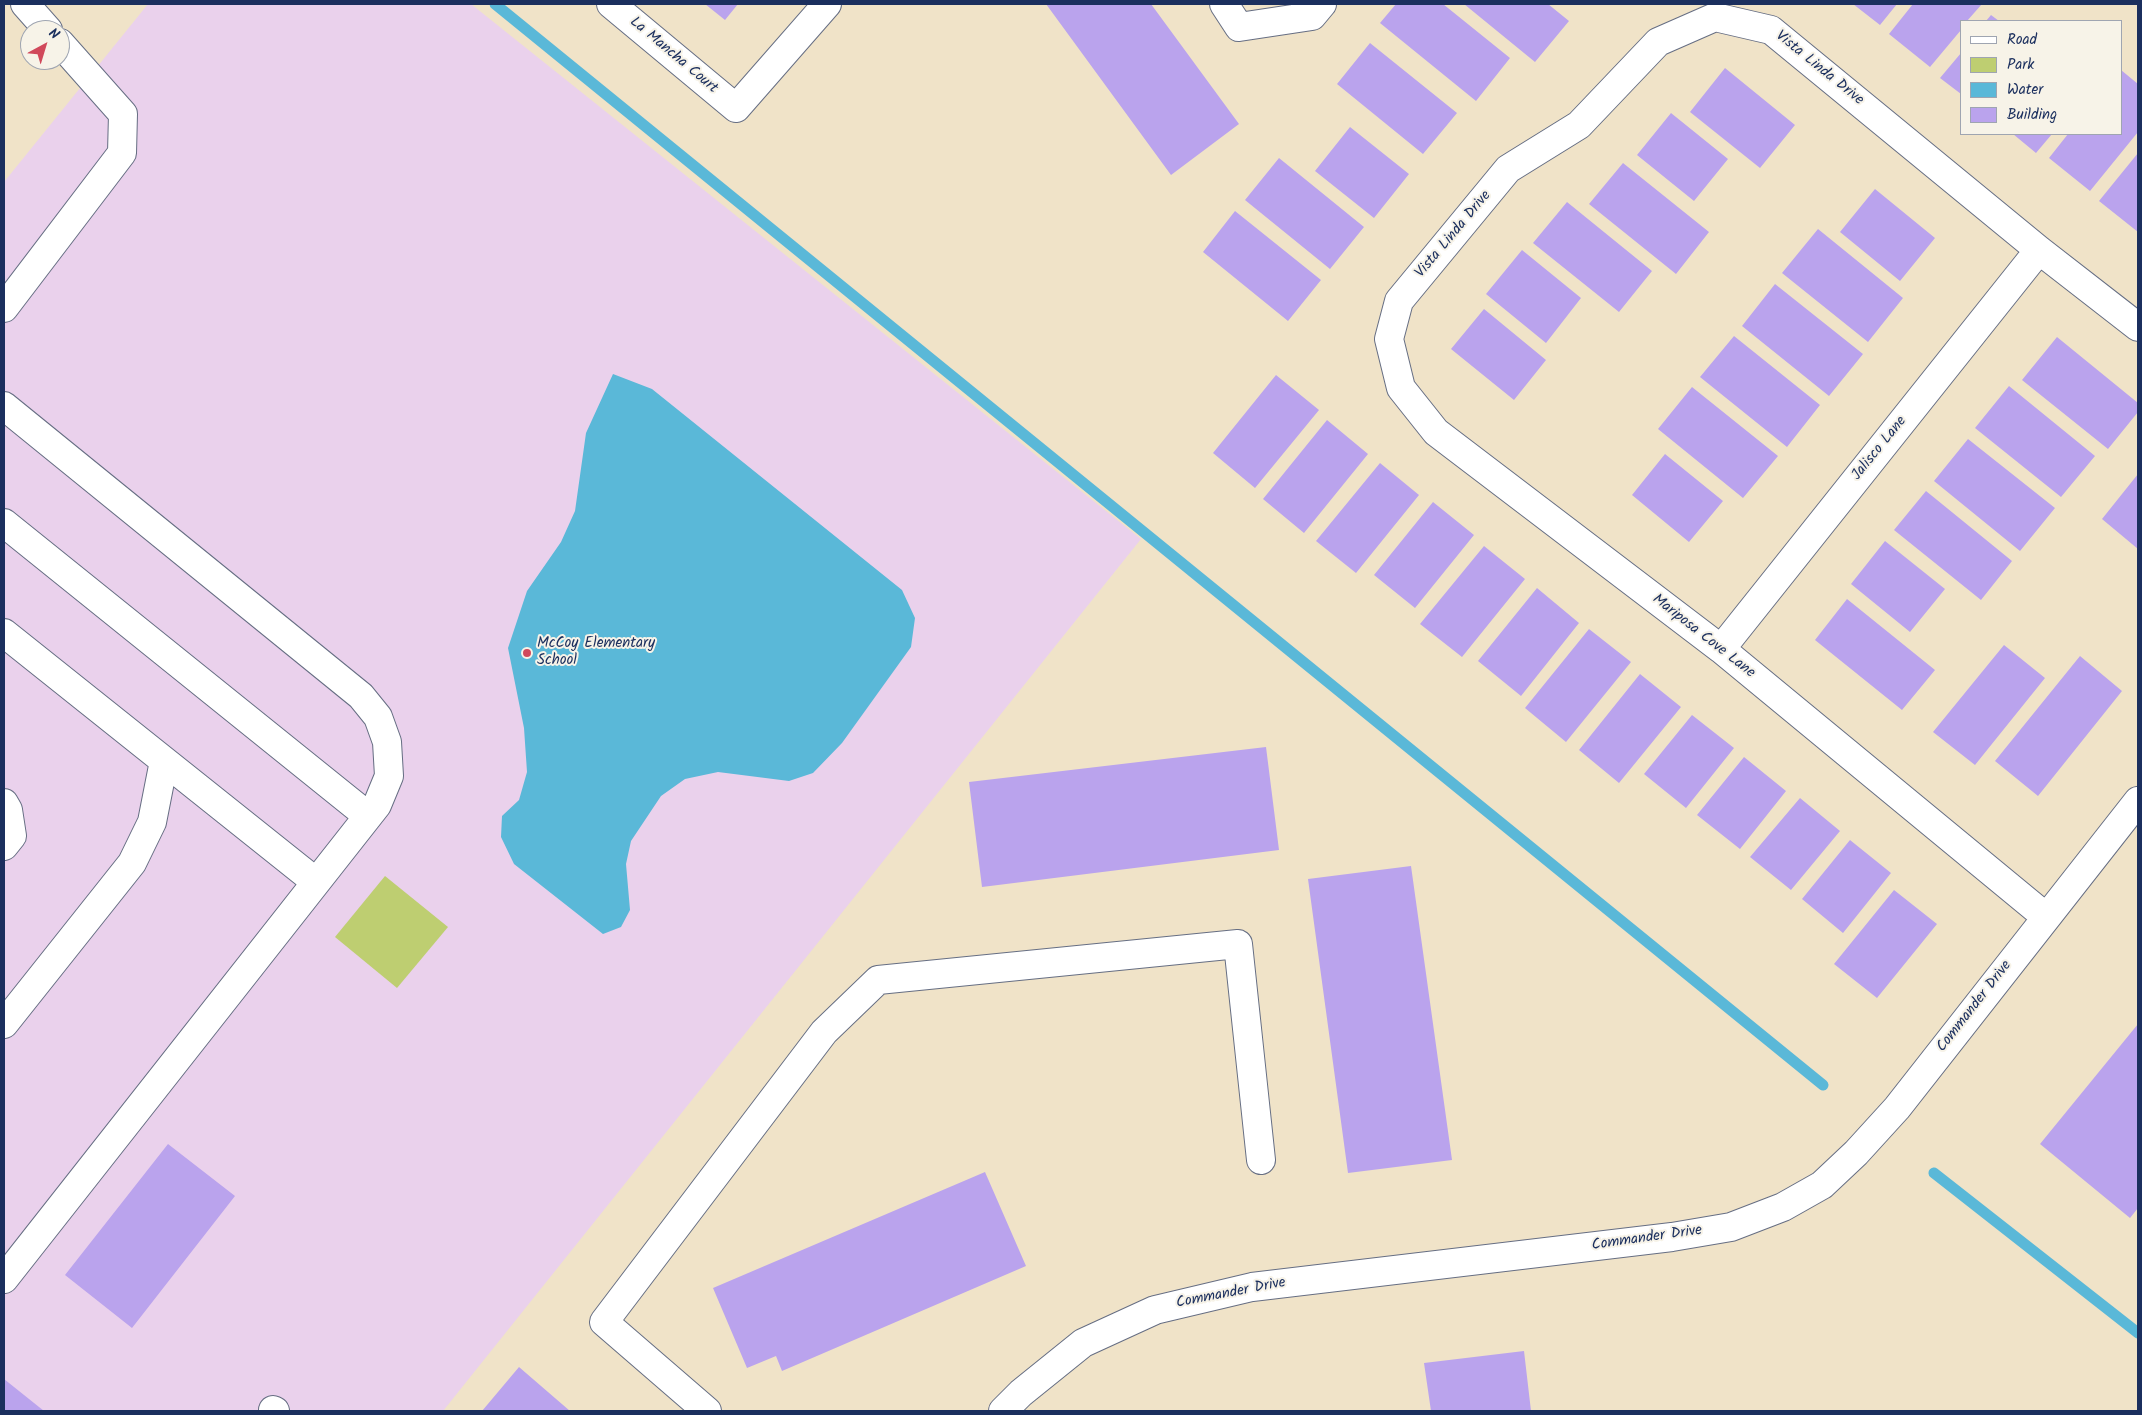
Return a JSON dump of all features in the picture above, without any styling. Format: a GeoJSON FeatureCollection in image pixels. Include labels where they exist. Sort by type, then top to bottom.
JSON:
{"type":"FeatureCollection","features":[{"type":"Feature","properties":{"kind":"street"},"geometry":{"type":"LineString","coordinates":[[25,4],[39,20]]}},
{"type":"Feature","properties":{"kind":"street","name":"La Mancha Court"},"geometry":{"type":"LineString","coordinates":[[611,4],[736,108],[827,4]]}},
{"type":"Feature","properties":{"kind":"street"},"geometry":{"type":"LineString","coordinates":[[1224,4],[1239,26],[1312,16],[1322,4]]}},
{"type":"Feature","properties":{"kind":"street","name":"Vista Linda Drive"},"geometry":{"type":"LineString","coordinates":[[1389,340],[1399,301],[1508,169],[1579,125],[1658,42],[1715,17],[1771,30],[2039,250],[2138,327]]}},
{"type":"Feature","properties":{"kind":"street"},"geometry":{"type":"LineString","coordinates":[[4,308],[122,153],[123,114],[70,54]]}},
{"type":"Feature","properties":{"kind":"street","name":"Jalisco Lane"},"geometry":{"type":"LineString","coordinates":[[1720,649],[2039,250]]}},
{"type":"Feature","properties":{"kind":"street","name":"Mariposa Cove Lane"},"geometry":{"type":"LineString","coordinates":[[1389,340],[1401,388],[1436,432],[1720,649],[2046,917]]}},
{"type":"Feature","properties":{"kind":"street"},"geometry":{"type":"LineString","coordinates":[[4,406],[360,696],[378,717],[387,742],[389,776],[377,804],[368,816],[4,1279]]}},
{"type":"Feature","properties":{"kind":"street"},"geometry":{"type":"LineString","coordinates":[[4,524],[368,816]]}},
{"type":"Feature","properties":{"kind":"street"},"geometry":{"type":"LineString","coordinates":[[4,633],[316,882]]}},
{"type":"Feature","properties":{"kind":"street"},"geometry":{"type":"LineString","coordinates":[[4,1024],[132,863],[141,848],[152,822],[164,761]]}},
{"type":"Feature","properties":{"kind":"street","name":"Commander Drive"},"geometry":{"type":"LineString","coordinates":[[1003,1411],[1021,1393],[1083,1343],[1155,1310],[1252,1287],[1672,1237],[1731,1227],[1782,1207],[1822,1185],[1856,1153],[1897,1108],[2138,802]]}},
{"type":"Feature","properties":{"kind":"street"},"geometry":{"type":"LineString","coordinates":[[4,803],[8,810],[12,836],[4,846]]}},
{"type":"Feature","properties":{"kind":"street"},"geometry":{"type":"LineString","coordinates":[[707,1411],[604,1322],[824,1032],[878,980],[1238,944],[1261,1160]]}},
{"type":"Feature","properties":{"kind":"shaded area","name":"McCoy Elementary School"},"geometry":{"type":"Polygon","coordinates":[[[148,4],[471,4],[1141,539],[443,1411],[4,1411],[4,182],[148,4]]]}},
{"type":"Feature","properties":{"kind":"green space"},"geometry":{"type":"Polygon","coordinates":[[[385,876],[448,927],[397,988],[335,937],[385,876]]]}},
{"type":"Feature","properties":{"kind":"water"},"geometry":{"type":"Polygon","coordinates":[[[613,374],[652,389],[902,590],[915,618],[911,647],[842,743],[813,773],[789,781],[718,772],[685,779],[661,796],[631,841],[626,864],[630,910],[621,927],[603,934],[514,864],[501,837],[502,816],[519,800],[527,772],[524,728],[508,648],[527,591],[561,542],[575,511],[586,433],[613,374]]]}},
{"type":"Feature","properties":{"kind":"building"},"geometry":{"type":"Polygon","coordinates":[[[705,4],[738,4],[725,20],[705,4]]]}},
{"type":"Feature","properties":{"kind":"building"},"geometry":{"type":"Polygon","coordinates":[[[1046,4],[1151,4],[1239,124],[1171,175],[1046,4]]]}},
{"type":"Feature","properties":{"kind":"building"},"geometry":{"type":"Polygon","coordinates":[[[1396,4],[1443,4],[1510,58],[1476,101],[1380,23],[1396,4]]]}},
{"type":"Feature","properties":{"kind":"building"},"geometry":{"type":"Polygon","coordinates":[[[1464,4],[1548,4],[1569,21],[1535,62],[1464,4]]]}},
{"type":"Feature","properties":{"kind":"building"},"geometry":{"type":"Polygon","coordinates":[[[1853,4],[1897,4],[1880,25],[1853,4]]]}},
{"type":"Feature","properties":{"kind":"building"},"geometry":{"type":"Polygon","coordinates":[[[1913,4],[1982,4],[1968,20],[1960,20],[1960,31],[1930,67],[1889,34],[1913,4]]]}},
{"type":"Feature","properties":{"kind":"building"},"geometry":{"type":"Polygon","coordinates":[[[1991,15],[1998,20],[1987,20],[1991,15]]]}},
{"type":"Feature","properties":{"kind":"building"},"geometry":{"type":"Polygon","coordinates":[[[1370,43],[1457,113],[1423,154],[1337,84],[1370,43]]]}},
{"type":"Feature","properties":{"kind":"building"},"geometry":{"type":"Polygon","coordinates":[[[1960,54],[1960,93],[1940,78],[1960,54]]]}},
{"type":"Feature","properties":{"kind":"building"},"geometry":{"type":"Polygon","coordinates":[[[1725,68],[1795,125],[1760,168],[1690,112],[1725,68]]]}},
{"type":"Feature","properties":{"kind":"building"},"geometry":{"type":"Polygon","coordinates":[[[2122,71],[2138,84],[2138,132],[2090,191],[2049,158],[2067,135],[2122,135],[2122,71]]]}},
{"type":"Feature","properties":{"kind":"building"},"geometry":{"type":"Polygon","coordinates":[[[1671,113],[1728,159],[1694,201],[1637,155],[1671,113]]]}},
{"type":"Feature","properties":{"kind":"building"},"geometry":{"type":"Polygon","coordinates":[[[1350,127],[1409,174],[1374,218],[1315,171],[1350,127]]]}},
{"type":"Feature","properties":{"kind":"building"},"geometry":{"type":"Polygon","coordinates":[[[2014,135],[2051,135],[2036,153],[2014,135]]]}},
{"type":"Feature","properties":{"kind":"building"},"geometry":{"type":"Polygon","coordinates":[[[2138,153],[2138,232],[2099,201],[2138,153]]]}},
{"type":"Feature","properties":{"kind":"building"},"geometry":{"type":"Polygon","coordinates":[[[1279,158],[1364,227],[1330,269],[1245,200],[1279,158]]]}},
{"type":"Feature","properties":{"kind":"building"},"geometry":{"type":"Polygon","coordinates":[[[1623,163],[1709,232],[1676,274],[1589,204],[1623,163]]]}},
{"type":"Feature","properties":{"kind":"building"},"geometry":{"type":"Polygon","coordinates":[[[1875,189],[1935,238],[1900,281],[1840,232],[1875,189]]]}},
{"type":"Feature","properties":{"kind":"building"},"geometry":{"type":"Polygon","coordinates":[[[1567,202],[1652,271],[1619,312],[1533,243],[1567,202]]]}},
{"type":"Feature","properties":{"kind":"building"},"geometry":{"type":"Polygon","coordinates":[[[1235,211],[1321,280],[1288,321],[1203,252],[1235,211]]]}},
{"type":"Feature","properties":{"kind":"building"},"geometry":{"type":"Polygon","coordinates":[[[1818,229],[1903,298],[1868,342],[1782,273],[1818,229]]]}},
{"type":"Feature","properties":{"kind":"building"},"geometry":{"type":"Polygon","coordinates":[[[1522,250],[1581,298],[1546,343],[1486,294],[1522,250]]]}},
{"type":"Feature","properties":{"kind":"building"},"geometry":{"type":"Polygon","coordinates":[[[1775,284],[1863,354],[1829,396],[1742,326],[1775,284]]]}},
{"type":"Feature","properties":{"kind":"building"},"geometry":{"type":"Polygon","coordinates":[[[1484,309],[1546,360],[1514,400],[1451,349],[1484,309]]]}},
{"type":"Feature","properties":{"kind":"building"},"geometry":{"type":"Polygon","coordinates":[[[1734,336],[1820,405],[1787,447],[1700,377],[1734,336]]]}},
{"type":"Feature","properties":{"kind":"building"},"geometry":{"type":"Polygon","coordinates":[[[2057,337],[2138,403],[2138,412],[2108,449],[2022,380],[2057,337]]]}},
{"type":"Feature","properties":{"kind":"building"},"geometry":{"type":"Polygon","coordinates":[[[1276,375],[1319,410],[1255,488],[1213,453],[1276,375]]]}},
{"type":"Feature","properties":{"kind":"building"},"geometry":{"type":"Polygon","coordinates":[[[2009,386],[2095,456],[2061,497],[1975,428],[2009,386]]]}},
{"type":"Feature","properties":{"kind":"building"},"geometry":{"type":"Polygon","coordinates":[[[1692,387],[1778,456],[1743,498],[1658,429],[1692,387]]]}},
{"type":"Feature","properties":{"kind":"building"},"geometry":{"type":"Polygon","coordinates":[[[1327,420],[1368,454],[1304,533],[1263,499],[1327,420]]]}},
{"type":"Feature","properties":{"kind":"building"},"geometry":{"type":"Polygon","coordinates":[[[1968,439],[2055,508],[2020,551],[1934,481],[1968,439]]]}},
{"type":"Feature","properties":{"kind":"building"},"geometry":{"type":"Polygon","coordinates":[[[1665,454],[1723,501],[1689,542],[1632,495],[1665,454]]]}},
{"type":"Feature","properties":{"kind":"building"},"geometry":{"type":"Polygon","coordinates":[[[1380,463],[1419,495],[1356,573],[1316,541],[1380,463]]]}},
{"type":"Feature","properties":{"kind":"building"},"geometry":{"type":"Polygon","coordinates":[[[2138,474],[2138,549],[2102,519],[2138,474]]]}},
{"type":"Feature","properties":{"kind":"building"},"geometry":{"type":"Polygon","coordinates":[[[1926,491],[2012,561],[1981,600],[1894,530],[1926,491]]]}},
{"type":"Feature","properties":{"kind":"building"},"geometry":{"type":"Polygon","coordinates":[[[1433,502],[1474,535],[1415,608],[1374,575],[1433,502]]]}},
{"type":"Feature","properties":{"kind":"building"},"geometry":{"type":"Polygon","coordinates":[[[1885,541],[1945,589],[1910,632],[1851,584],[1885,541]]]}},
{"type":"Feature","properties":{"kind":"building"},"geometry":{"type":"Polygon","coordinates":[[[1484,546],[1525,579],[1462,657],[1420,624],[1484,546]]]}},
{"type":"Feature","properties":{"kind":"building"},"geometry":{"type":"Polygon","coordinates":[[[1537,588],[1579,623],[1521,696],[1478,661],[1537,588]]]}},
{"type":"Feature","properties":{"kind":"building"},"geometry":{"type":"Polygon","coordinates":[[[1847,599],[1935,670],[1902,710],[1815,640],[1847,599]]]}},
{"type":"Feature","properties":{"kind":"building"},"geometry":{"type":"Polygon","coordinates":[[[1589,629],[1631,662],[1566,742],[1525,708],[1589,629]]]}},
{"type":"Feature","properties":{"kind":"building"},"geometry":{"type":"Polygon","coordinates":[[[2004,645],[2045,678],[1975,765],[1933,732],[2004,645]]]}},
{"type":"Feature","properties":{"kind":"building"},"geometry":{"type":"Polygon","coordinates":[[[2080,656],[2122,691],[2038,796],[1995,761],[2080,656]]]}},
{"type":"Feature","properties":{"kind":"building"},"geometry":{"type":"Polygon","coordinates":[[[1640,674],[1681,707],[1619,783],[1579,750],[1640,674]]]}},
{"type":"Feature","properties":{"kind":"building"},"geometry":{"type":"Polygon","coordinates":[[[1692,715],[1734,748],[1686,808],[1644,774],[1692,715]]]}},
{"type":"Feature","properties":{"kind":"building"},"geometry":{"type":"Polygon","coordinates":[[[1266,747],[1279,850],[982,887],[969,782],[1266,747]]]}},
{"type":"Feature","properties":{"kind":"building"},"geometry":{"type":"Polygon","coordinates":[[[1744,757],[1786,791],[1740,849],[1697,815],[1744,757]]]}},
{"type":"Feature","properties":{"kind":"building"},"geometry":{"type":"Polygon","coordinates":[[[1800,798],[1840,831],[1791,890],[1750,857],[1800,798]]]}},
{"type":"Feature","properties":{"kind":"building"},"geometry":{"type":"Polygon","coordinates":[[[1850,840],[1891,873],[1843,933],[1802,899],[1850,840]]]}},
{"type":"Feature","properties":{"kind":"building"},"geometry":{"type":"Polygon","coordinates":[[[1411,866],[1452,1160],[1348,1173],[1308,879],[1411,866]]]}},
{"type":"Feature","properties":{"kind":"building"},"geometry":{"type":"Polygon","coordinates":[[[1894,890],[1937,924],[1877,998],[1834,964],[1894,890]]]}},
{"type":"Feature","properties":{"kind":"building"},"geometry":{"type":"Polygon","coordinates":[[[2138,1024],[2138,1208],[2130,1218],[2040,1144],[2138,1024]]]}},
{"type":"Feature","properties":{"kind":"building"},"geometry":{"type":"Polygon","coordinates":[[[168,1144],[235,1196],[132,1328],[65,1275],[168,1144]]]}},
{"type":"Feature","properties":{"kind":"building"},"geometry":{"type":"Polygon","coordinates":[[[985,1172],[1026,1266],[782,1371],[776,1356],[747,1368],[713,1288],[985,1172]]]}},
{"type":"Feature","properties":{"kind":"building"},"geometry":{"type":"Polygon","coordinates":[[[1524,1351],[1531,1411],[1431,1411],[1424,1363],[1524,1351]]]}},
{"type":"Feature","properties":{"kind":"building"},"geometry":{"type":"Polygon","coordinates":[[[519,1367],[570,1411],[482,1411],[519,1367]]]}},
{"type":"Feature","properties":{"kind":"building"},"geometry":{"type":"Polygon","coordinates":[[[4,1379],[44,1411],[4,1411],[4,1379]]]}},
{"type":"Feature","properties":{"kind":"waterway"},"geometry":{"type":"LineString","coordinates":[[495,4],[1823,1085]]}},
{"type":"Feature","properties":{"kind":"waterway"},"geometry":{"type":"LineString","coordinates":[[1934,1173],[2138,1333]]}},
{"type":"Feature","properties":{"kind":"place","name":"McCoy Elementary School"},"geometry":{"type":"Point","coordinates":[527,653]}}]}
